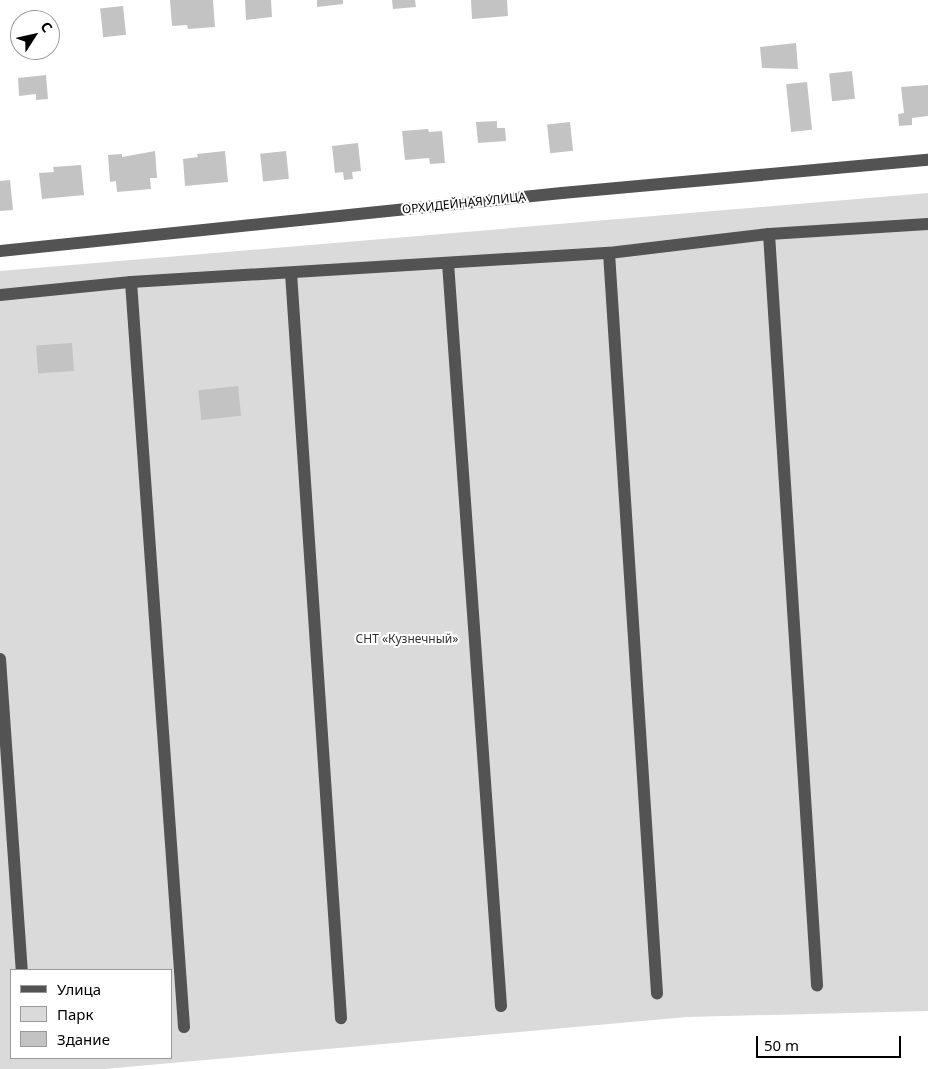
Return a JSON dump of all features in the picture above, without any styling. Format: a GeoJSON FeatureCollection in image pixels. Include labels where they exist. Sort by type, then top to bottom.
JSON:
{"type":"FeatureCollection","features":[{"type":"Feature","properties":{"kind":"street","name":"ОРХИДЕЙНАЯ УЛИЦА"},"geometry":{"type":"LineString","coordinates":[[0,251],[562,193],[928,160]]}},
{"type":"Feature","properties":{"kind":"street"},"geometry":{"type":"LineString","coordinates":[[0,295],[130,282],[610,253],[769,234],[928,224]]}},
{"type":"Feature","properties":{"kind":"street"},"geometry":{"type":"LineString","coordinates":[[769,234],[817,985]]}},
{"type":"Feature","properties":{"kind":"street"},"geometry":{"type":"LineString","coordinates":[[610,253],[658,993]]}},
{"type":"Feature","properties":{"kind":"street"},"geometry":{"type":"LineString","coordinates":[[448,263],[501,1006]]}},
{"type":"Feature","properties":{"kind":"street"},"geometry":{"type":"LineString","coordinates":[[291,273],[341,1018]]}},
{"type":"Feature","properties":{"kind":"street"},"geometry":{"type":"LineString","coordinates":[[130,282],[184,1027]]}},
{"type":"Feature","properties":{"kind":"street"},"geometry":{"type":"LineString","coordinates":[[0,658],[22,969]]}},
{"type":"Feature","properties":{"kind":"green space","name":"СНТ «Кузнечный»"},"geometry":{"type":"Polygon","coordinates":[[[928,193],[928,1011],[687,1017],[104,1069],[0,1069],[0,271],[928,193]]]}},
{"type":"Feature","properties":{"kind":"building"},"geometry":{"type":"Polygon","coordinates":[[[170,0],[213,0],[215,27],[188,29],[187,25],[172,26],[170,0]]]}},
{"type":"Feature","properties":{"kind":"building"},"geometry":{"type":"Polygon","coordinates":[[[245,0],[271,0],[272,17],[246,20],[245,0]]]}},
{"type":"Feature","properties":{"kind":"building"},"geometry":{"type":"Polygon","coordinates":[[[317,0],[343,0],[343,4],[317,7],[317,0]]]}},
{"type":"Feature","properties":{"kind":"building"},"geometry":{"type":"Polygon","coordinates":[[[392,0],[415,0],[416,7],[393,9],[392,0]]]}},
{"type":"Feature","properties":{"kind":"building"},"geometry":{"type":"Polygon","coordinates":[[[471,0],[507,0],[508,16],[472,19],[471,0]]]}},
{"type":"Feature","properties":{"kind":"building"},"geometry":{"type":"Polygon","coordinates":[[[123,6],[126,35],[103,37],[100,8],[123,6]]]}},
{"type":"Feature","properties":{"kind":"building"},"geometry":{"type":"Polygon","coordinates":[[[796,43],[798,69],[762,68],[760,47],[796,43]]]}},
{"type":"Feature","properties":{"kind":"building"},"geometry":{"type":"Polygon","coordinates":[[[852,71],[855,99],[832,101],[829,73],[852,71]]]}},
{"type":"Feature","properties":{"kind":"building"},"geometry":{"type":"Polygon","coordinates":[[[46,75],[48,99],[36,100],[36,94],[19,96],[18,78],[46,75]]]}},
{"type":"Feature","properties":{"kind":"building"},"geometry":{"type":"Polygon","coordinates":[[[807,82],[812,130],[791,132],[786,84],[807,82]]]}},
{"type":"Feature","properties":{"kind":"building"},"geometry":{"type":"Polygon","coordinates":[[[928,85],[928,116],[912,118],[912,125],[899,126],[898,114],[904,113],[901,87],[928,85]]]}},
{"type":"Feature","properties":{"kind":"building"},"geometry":{"type":"Polygon","coordinates":[[[497,121],[497,128],[505,128],[506,141],[478,143],[476,122],[497,121]]]}},
{"type":"Feature","properties":{"kind":"building"},"geometry":{"type":"Polygon","coordinates":[[[570,122],[573,151],[550,153],[547,124],[570,122]]]}},
{"type":"Feature","properties":{"kind":"building"},"geometry":{"type":"Polygon","coordinates":[[[428,129],[429,132],[442,131],[445,163],[430,164],[429,158],[405,160],[402,131],[428,129]]]}},
{"type":"Feature","properties":{"kind":"building"},"geometry":{"type":"Polygon","coordinates":[[[358,143],[361,171],[352,172],[353,179],[344,180],[343,172],[335,173],[332,146],[358,143]]]}},
{"type":"Feature","properties":{"kind":"building"},"geometry":{"type":"Polygon","coordinates":[[[155,151],[157,178],[150,178],[151,189],[117,192],[116,181],[110,182],[108,155],[122,154],[122,157],[155,151]]]}},
{"type":"Feature","properties":{"kind":"building"},"geometry":{"type":"Polygon","coordinates":[[[225,151],[228,182],[185,186],[183,159],[198,157],[197,154],[225,151]]]}},
{"type":"Feature","properties":{"kind":"building"},"geometry":{"type":"Polygon","coordinates":[[[286,151],[289,179],[263,182],[260,154],[286,151]]]}},
{"type":"Feature","properties":{"kind":"building"},"geometry":{"type":"Polygon","coordinates":[[[81,165],[84,195],[42,199],[39,173],[54,172],[53,167],[81,165]]]}},
{"type":"Feature","properties":{"kind":"building"},"geometry":{"type":"Polygon","coordinates":[[[10,180],[13,210],[0,211],[0,181],[10,180]]]}},
{"type":"Feature","properties":{"kind":"building"},"geometry":{"type":"Polygon","coordinates":[[[72,343],[74,371],[38,373],[36,346],[72,343]]]}},
{"type":"Feature","properties":{"kind":"building"},"geometry":{"type":"Polygon","coordinates":[[[238,386],[241,416],[201,420],[198,390],[238,386]]]}}]}
